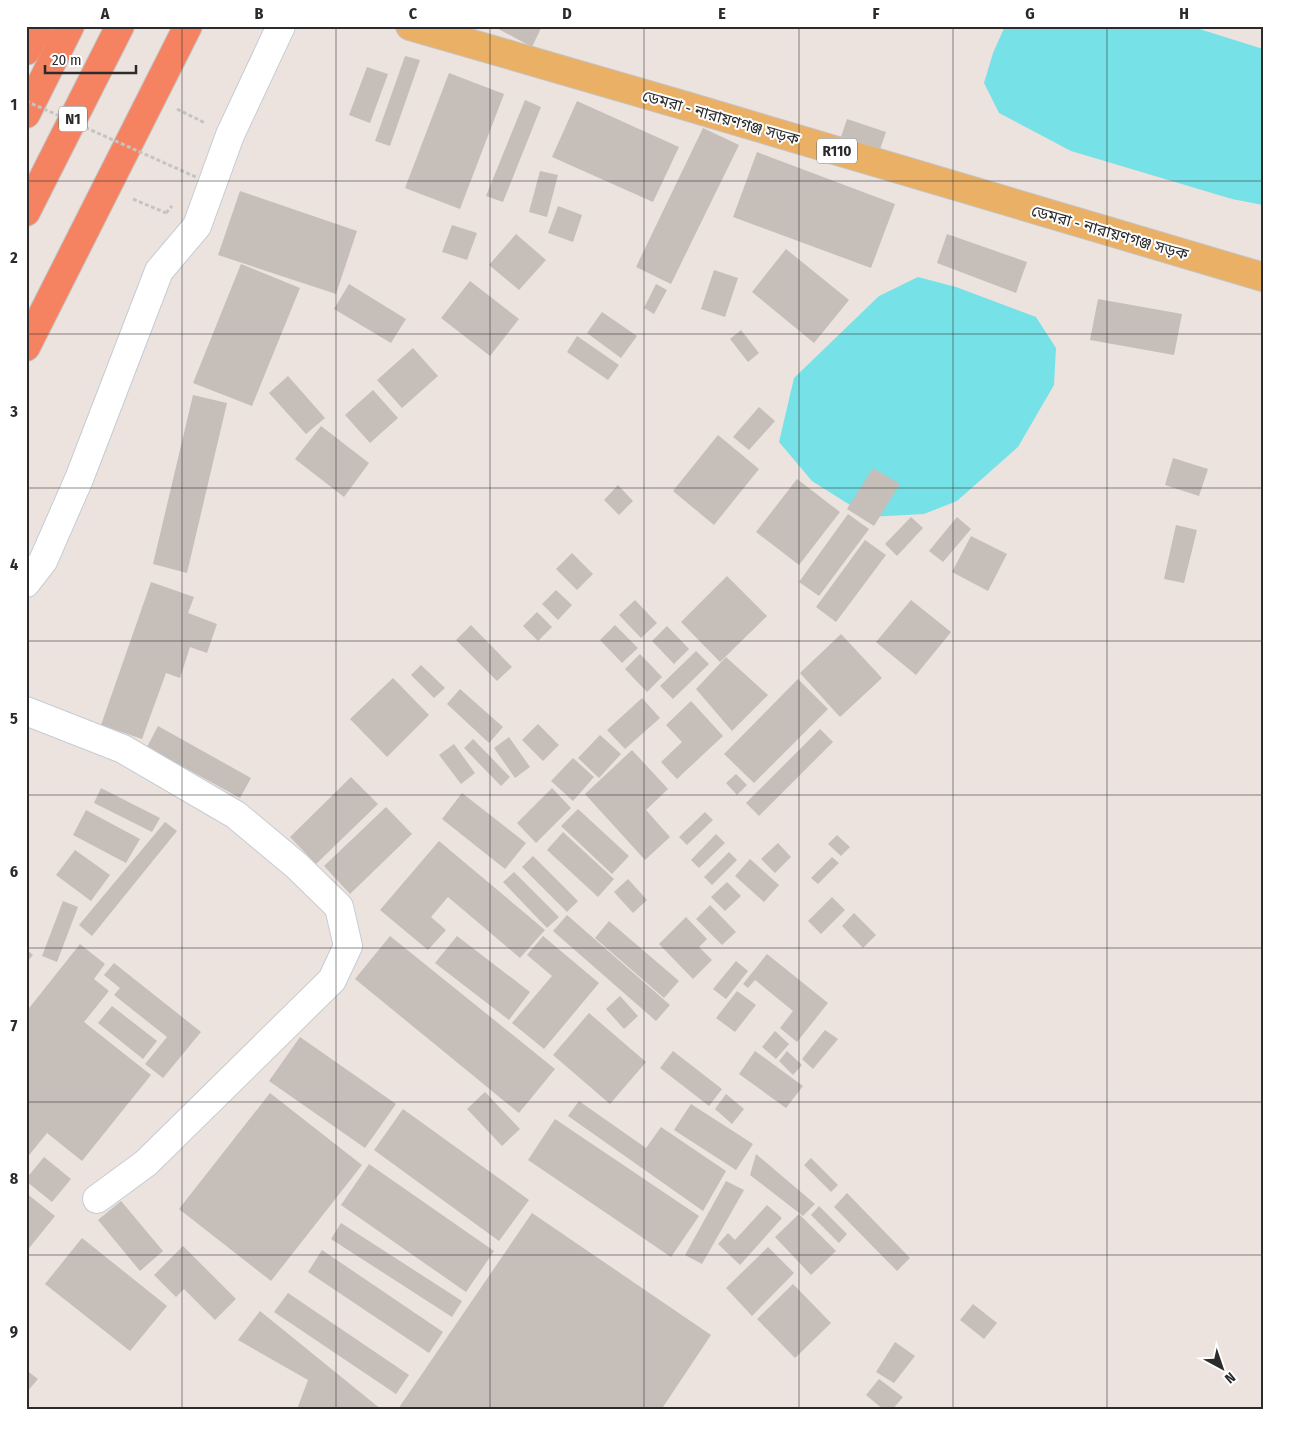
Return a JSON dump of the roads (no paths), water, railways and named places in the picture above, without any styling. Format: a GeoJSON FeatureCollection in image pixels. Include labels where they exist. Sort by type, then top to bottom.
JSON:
{"type":"FeatureCollection","features":[{"type":"Feature","properties":{"kind":"highway"},"geometry":{"type":"LineString","coordinates":[[26,51],[39,26]]}},
{"type":"Feature","properties":{"kind":"highway"},"geometry":{"type":"LineString","coordinates":[[26,114],[70,26]]}},
{"type":"Feature","properties":{"kind":"highway","name":"N1"},"geometry":{"type":"LineString","coordinates":[[26,212],[120,26]]}},
{"type":"Feature","properties":{"kind":"highway"},"geometry":{"type":"LineString","coordinates":[[26,347],[188,26]]}},
{"type":"Feature","properties":{"kind":"main road","name":"ডেমরা - নারায়ণগঞ্জ সড়ক"},"geometry":{"type":"LineString","coordinates":[[410,26],[1263,277]]}},
{"type":"Feature","properties":{"kind":"lane"},"geometry":{"type":"LineString","coordinates":[[26,583],[43,561],[79,479],[159,271],[197,226],[230,135],[281,26]]}},
{"type":"Feature","properties":{"kind":"lane"},"geometry":{"type":"LineString","coordinates":[[26,711],[122,749],[236,815],[297,866],[339,907],[348,946],[332,980],[146,1163],[97,1199]]}},
{"type":"Feature","properties":{"kind":"water"},"geometry":{"type":"Polygon","coordinates":[[[1005,26],[1190,26],[1263,49],[1263,205],[1232,199],[1071,151],[999,113],[984,83],[993,53],[1005,26]]]}},
{"type":"Feature","properties":{"kind":"water"},"geometry":{"type":"Polygon","coordinates":[[[918,277],[956,287],[1036,317],[1056,348],[1054,385],[1018,447],[957,501],[924,514],[869,517],[812,481],[779,442],[794,378],[879,296],[918,277]]]}}]}
